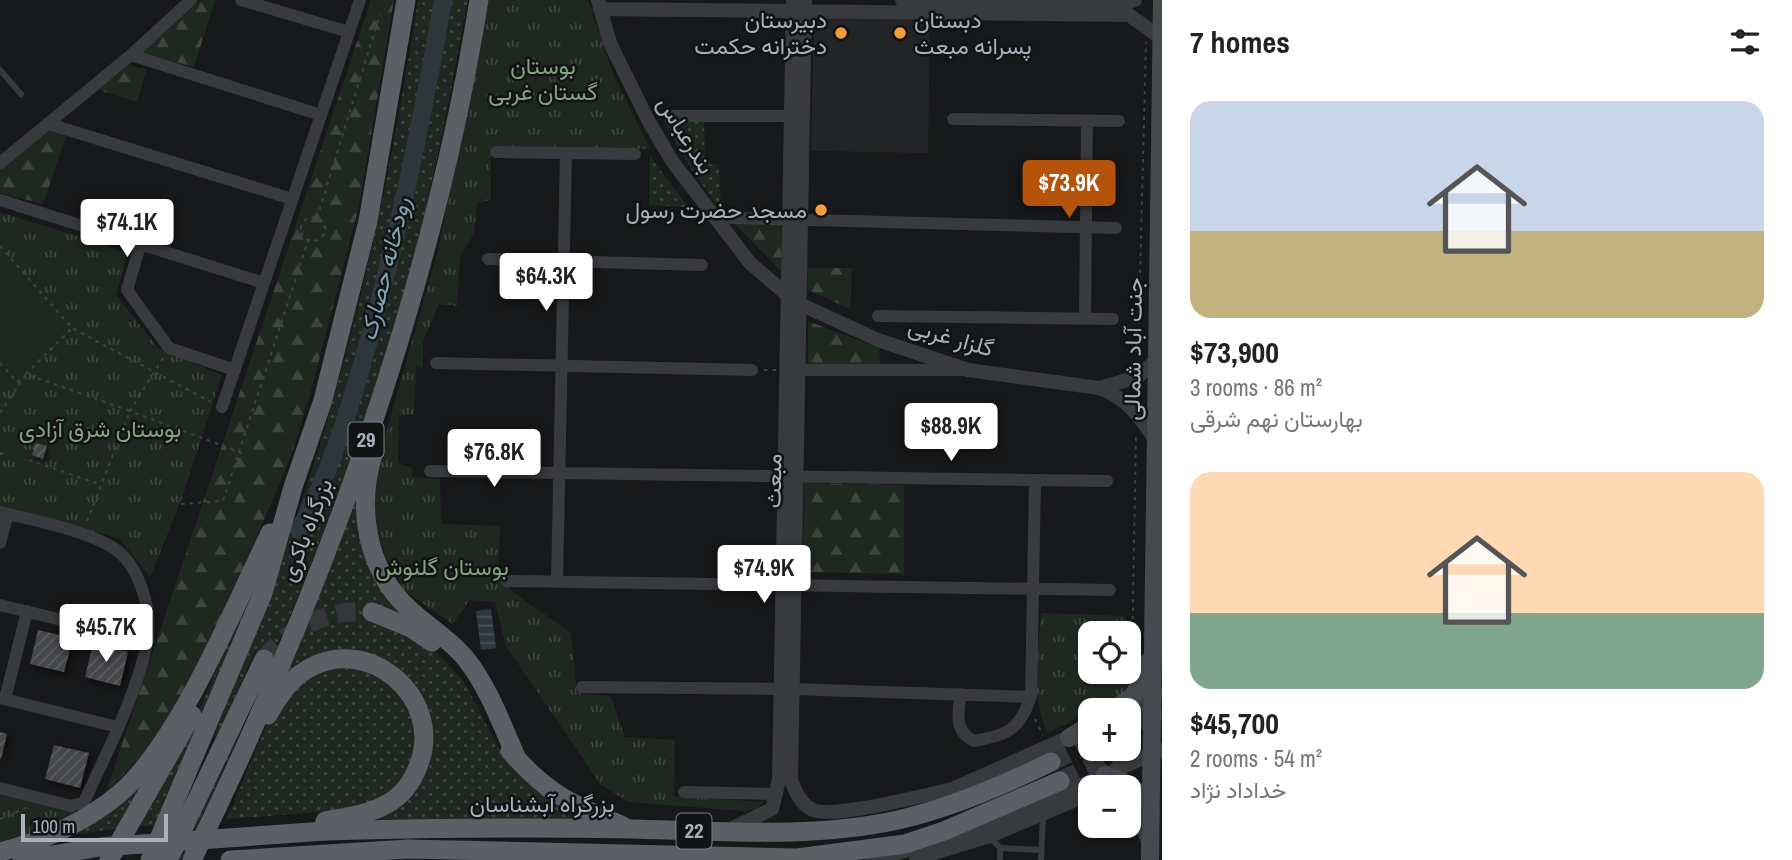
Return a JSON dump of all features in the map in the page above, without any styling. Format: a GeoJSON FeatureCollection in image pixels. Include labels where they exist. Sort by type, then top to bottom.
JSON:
{"type":"FeatureCollection","features":[{"type":"Feature","properties":{"kind":"highway","name":"بزرگراه باکری"},"geometry":{"type":"LineString","coordinates":[[150,860],[263,593],[293,486],[323,400],[368,221],[406,0]]}},
{"type":"Feature","properties":{"kind":"highway","name":"بزرگراه باکری"},"geometry":{"type":"LineString","coordinates":[[192,860],[313,583],[396,356],[455,129],[479,0]]}},
{"type":"Feature","properties":{"kind":"highway"},"geometry":{"type":"LineString","coordinates":[[396,356],[365,490],[365,516],[370,545],[400,600],[448,640],[480,679],[517,759]]}},
{"type":"Feature","properties":{"kind":"highway"},"geometry":{"type":"LineString","coordinates":[[0,852],[36,842],[67,828],[107,803],[132,782],[181,709],[293,486]]}},
{"type":"Feature","properties":{"kind":"highway"},"geometry":{"type":"LineString","coordinates":[[109,860],[153,788],[202,695],[252,572]]}},
{"type":"Feature","properties":{"kind":"highway"},"geometry":{"type":"LineString","coordinates":[[372,612],[411,628],[449,657],[469,682],[504,744],[565,802],[631,829]]}},
{"type":"Feature","properties":{"kind":"highway"},"geometry":{"type":"LineString","coordinates":[[169,860],[264,659]]}},
{"type":"Feature","properties":{"kind":"highway"},"geometry":{"type":"LineString","coordinates":[[217,807],[280,696],[304,671],[323,663],[354,660],[382,668],[401,682],[419,707],[424,743],[416,772],[400,795],[365,814],[250,835]]}},
{"type":"Feature","properties":{"kind":"highway","name":"بزرگراه آبشناسان"},"geometry":{"type":"LineString","coordinates":[[22,860],[84,849],[325,831],[631,829],[778,833],[862,826],[922,814],[971,797],[1051,762]]}},
{"type":"Feature","properties":{"kind":"highway","name":"بزرگراه آبشناسان"},"geometry":{"type":"LineString","coordinates":[[230,860],[408,849],[788,859],[867,851],[905,844],[956,827],[1060,781]]}},
{"type":"Feature","properties":{"kind":"highway"},"geometry":{"type":"LineString","coordinates":[[198,860],[208,826]]}},
{"type":"Feature","properties":{"kind":"main road","name":"جنت آباد شمالی"},"geometry":{"type":"LineString","coordinates":[[1150,854],[1150,814],[1157,752],[1155,624],[1159,557],[1154,34],[1162,0]]}},
{"type":"Feature","properties":{"kind":"main road"},"geometry":{"type":"LineString","coordinates":[[1130,698],[1141,684],[1155,624]]}},
{"type":"Feature","properties":{"kind":"main road"},"geometry":{"type":"LineString","coordinates":[[1141,795],[1150,814]]}},
{"type":"Feature","properties":{"kind":"street"},"geometry":{"type":"LineString","coordinates":[[0,163],[131,55],[191,0]]}},
{"type":"Feature","properties":{"kind":"street"},"geometry":{"type":"LineString","coordinates":[[241,0],[349,32]]}},
{"type":"Feature","properties":{"kind":"street"},"geometry":{"type":"LineString","coordinates":[[222,407],[360,0]]}},
{"type":"Feature","properties":{"kind":"street"},"geometry":{"type":"LineString","coordinates":[[902,0],[1089,6],[1129,15],[1154,34]]}},
{"type":"Feature","properties":{"kind":"street"},"geometry":{"type":"LineString","coordinates":[[599,4],[1089,6],[1135,0]]}},
{"type":"Feature","properties":{"kind":"street","name":"بندرعباس"},"geometry":{"type":"LineString","coordinates":[[599,4],[610,43],[672,161],[750,263],[799,303]]}},
{"type":"Feature","properties":{"kind":"street","name":"مبعث"},"geometry":{"type":"LineString","coordinates":[[777,794],[786,689],[792,370],[799,303],[791,116],[799,5]]}},
{"type":"Feature","properties":{"kind":"street","name":"مبعث"},"geometry":{"type":"LineString","coordinates":[[792,370],[786,294],[795,219],[799,5]]}},
{"type":"Feature","properties":{"kind":"street"},"geometry":{"type":"LineString","coordinates":[[131,55],[321,115]]}},
{"type":"Feature","properties":{"kind":"street"},"geometry":{"type":"LineString","coordinates":[[669,116],[791,116]]}},
{"type":"Feature","properties":{"kind":"street"},"geometry":{"type":"LineString","coordinates":[[953,119],[1119,121]]}},
{"type":"Feature","properties":{"kind":"street"},"geometry":{"type":"LineString","coordinates":[[1085,319],[1087,121]]}},
{"type":"Feature","properties":{"kind":"street"},"geometry":{"type":"LineString","coordinates":[[49,124],[292,200]]}},
{"type":"Feature","properties":{"kind":"street"},"geometry":{"type":"LineString","coordinates":[[496,152],[635,154]]}},
{"type":"Feature","properties":{"kind":"street"},"geometry":{"type":"LineString","coordinates":[[557,581],[566,153]]}},
{"type":"Feature","properties":{"kind":"street"},"geometry":{"type":"LineString","coordinates":[[0,200],[264,283]]}},
{"type":"Feature","properties":{"kind":"street"},"geometry":{"type":"LineString","coordinates":[[731,218],[1116,228]]}},
{"type":"Feature","properties":{"kind":"street"},"geometry":{"type":"LineString","coordinates":[[140,246],[127,290],[169,348],[235,370]]}},
{"type":"Feature","properties":{"kind":"street"},"geometry":{"type":"LineString","coordinates":[[488,259],[702,265]]}},
{"type":"Feature","properties":{"kind":"street","name":"گلزار غربی"},"geometry":{"type":"LineString","coordinates":[[799,303],[878,340],[968,370],[1099,388],[1123,399],[1156,441]]}},
{"type":"Feature","properties":{"kind":"street"},"geometry":{"type":"LineString","coordinates":[[878,316],[1113,319]]}},
{"type":"Feature","properties":{"kind":"street","name":"گلزار غربی"},"geometry":{"type":"LineString","coordinates":[[1099,388],[1138,377],[1158,358]]}},
{"type":"Feature","properties":{"kind":"street"},"geometry":{"type":"LineString","coordinates":[[436,363],[752,370]]}},
{"type":"Feature","properties":{"kind":"street"},"geometry":{"type":"LineString","coordinates":[[792,370],[968,370]]}},
{"type":"Feature","properties":{"kind":"street"},"geometry":{"type":"LineString","coordinates":[[429,471],[1107,481]]}},
{"type":"Feature","properties":{"kind":"street"},"geometry":{"type":"LineString","coordinates":[[960,694],[958,727],[963,735],[974,741],[1007,733],[1019,724],[1031,697],[1035,481]]}},
{"type":"Feature","properties":{"kind":"street"},"geometry":{"type":"LineString","coordinates":[[0,543],[4,513],[114,547],[138,575],[147,612],[148,641],[118,727],[84,802],[71,806],[0,788]]}},
{"type":"Feature","properties":{"kind":"street"},"geometry":{"type":"LineString","coordinates":[[507,581],[1110,590]]}},
{"type":"Feature","properties":{"kind":"street"},"geometry":{"type":"LineString","coordinates":[[0,605],[148,641]]}},
{"type":"Feature","properties":{"kind":"street"},"geometry":{"type":"LineString","coordinates":[[27,611],[2,698],[118,727]]}},
{"type":"Feature","properties":{"kind":"street"},"geometry":{"type":"LineString","coordinates":[[582,687],[786,689],[1031,697]]}},
{"type":"Feature","properties":{"kind":"street","name":"مبعث"},"geometry":{"type":"LineString","coordinates":[[786,689],[791,780],[803,804],[814,811],[853,809],[954,789]]}},
{"type":"Feature","properties":{"kind":"street"},"geometry":{"type":"LineString","coordinates":[[1141,704],[1157,696]]}},
{"type":"Feature","properties":{"kind":"street"},"geometry":{"type":"LineString","coordinates":[[778,833],[902,806],[954,789],[1078,730]]}},
{"type":"Feature","properties":{"kind":"street"},"geometry":{"type":"LineString","coordinates":[[1117,775],[1157,752]]}},
{"type":"Feature","properties":{"kind":"street"},"geometry":{"type":"LineString","coordinates":[[872,860],[974,832],[1078,791]]}},
{"type":"Feature","properties":{"kind":"street"},"geometry":{"type":"LineString","coordinates":[[684,792],[777,794],[772,809],[725,832]]}},
{"type":"Feature","properties":{"kind":"street"},"geometry":{"type":"LineString","coordinates":[[915,860],[990,837],[1078,800]]}},
{"type":"Feature","properties":{"kind":"street"},"geometry":{"type":"LineString","coordinates":[[1141,833],[1150,854]]}},
{"type":"Feature","properties":{"kind":"lane"},"geometry":{"type":"LineString","coordinates":[[0,69],[21,94]]}},
{"type":"Feature","properties":{"kind":"lane"},"geometry":{"type":"LineString","coordinates":[[1041,860],[1043,816]]}},
{"type":"Feature","properties":{"kind":"lane"},"geometry":{"type":"LineString","coordinates":[[990,837],[1000,848],[1000,860]]}},
{"type":"Feature","properties":{"kind":"lane"},"geometry":{"type":"LineString","coordinates":[[1000,848],[1041,850]]}},
{"type":"Feature","properties":{"kind":"path"},"geometry":{"type":"LineString","coordinates":[[317,218],[380,14]]}},
{"type":"Feature","properties":{"kind":"path"},"geometry":{"type":"LineString","coordinates":[[1138,366],[1154,34]]}},
{"type":"Feature","properties":{"kind":"path"},"geometry":{"type":"LineString","coordinates":[[309,218],[317,218],[325,226],[324,234],[320,240],[308,241],[302,235],[302,223],[309,218]]}},
{"type":"Feature","properties":{"kind":"path"},"geometry":{"type":"LineString","coordinates":[[181,504],[223,501],[308,241]]}},
{"type":"Feature","properties":{"kind":"path"},"geometry":{"type":"LineString","coordinates":[[0,246],[72,328],[222,407]]}},
{"type":"Feature","properties":{"kind":"path"},"geometry":{"type":"LineString","coordinates":[[0,363],[17,382],[72,328]]}},
{"type":"Feature","properties":{"kind":"path"},"geometry":{"type":"LineString","coordinates":[[82,535],[130,411],[169,348]]}},
{"type":"Feature","properties":{"kind":"path"},"geometry":{"type":"LineString","coordinates":[[752,370],[792,370]]}},
{"type":"Feature","properties":{"kind":"path"},"geometry":{"type":"LineString","coordinates":[[26,374],[240,453]]}},
{"type":"Feature","properties":{"kind":"path"},"geometry":{"type":"LineString","coordinates":[[0,413],[26,374]]}},
{"type":"Feature","properties":{"kind":"path"},"geometry":{"type":"LineString","coordinates":[[1133,621],[1137,426]]}},
{"type":"Feature","properties":{"kind":"path"},"geometry":{"type":"LineString","coordinates":[[0,454],[5,453]]}},
{"type":"Feature","properties":{"kind":"path"},"geometry":{"type":"LineString","coordinates":[[29,460],[100,484]]}},
{"type":"Feature","properties":{"kind":"path"},"geometry":{"type":"LineString","coordinates":[[1031,697],[1033,715],[1046,740]]}},
{"type":"Feature","properties":{"kind":"path"},"geometry":{"type":"LineString","coordinates":[[0,819],[41,798]]}},
{"type":"Feature","properties":{"kind":"shaded area"},"geometry":{"type":"Polygon","coordinates":[[[814,15],[930,17],[928,153],[811,151],[814,15]]]}},
{"type":"Feature","properties":{"kind":"shaded area"},"geometry":{"type":"Polygon","coordinates":[[[491,609],[496,648],[481,650],[476,611],[491,609]]]}},
{"type":"Feature","properties":{"kind":"green space"},"geometry":{"type":"Polygon","coordinates":[[[201,0],[215,0],[194,67],[142,53],[201,0]]]}},
{"type":"Feature","properties":{"kind":"green space"},"geometry":{"type":"Polygon","coordinates":[[[371,0],[394,0],[359,206],[310,395],[290,459],[231,598],[174,710],[147,751],[106,792],[371,0]]]}},
{"type":"Feature","properties":{"kind":"green space"},"geometry":{"type":"Polygon","coordinates":[[[418,0],[468,0],[437,158],[398,315],[352,454],[300,591],[243,726],[182,860],[174,860],[271,658],[255,651],[217,738],[214,736],[288,541],[342,369],[380,212],[418,0]]]}},
{"type":"Feature","properties":{"kind":"green space"},"geometry":{"type":"Polygon","coordinates":[[[489,0],[588,0],[613,74],[650,149],[491,147],[491,200],[477,203],[474,234],[460,256],[457,306],[439,304],[423,341],[423,368],[416,367],[414,414],[399,416],[398,463],[412,468],[412,477],[440,479],[441,524],[500,526],[498,573],[514,593],[571,633],[577,692],[611,697],[625,737],[675,740],[674,796],[764,802],[756,809],[744,811],[629,802],[601,785],[506,646],[495,602],[470,600],[452,624],[404,590],[386,557],[373,520],[373,479],[438,250],[489,0]]]}},
{"type":"Feature","properties":{"kind":"green space"},"geometry":{"type":"Polygon","coordinates":[[[130,65],[146,70],[137,102],[98,90],[130,65]]]}},
{"type":"Feature","properties":{"kind":"green space"},"geometry":{"type":"Polygon","coordinates":[[[704,119],[705,163],[719,165],[721,210],[692,171],[663,120],[704,119]]]}},
{"type":"Feature","properties":{"kind":"green space"},"geometry":{"type":"Polygon","coordinates":[[[47,128],[66,136],[43,204],[0,193],[0,169],[47,128]]]}},
{"type":"Feature","properties":{"kind":"green space"},"geometry":{"type":"Polygon","coordinates":[[[650,156],[688,207],[649,205],[650,156]]]}},
{"type":"Feature","properties":{"kind":"green space","name":"بوستان شرق آزادی"},"geometry":{"type":"Polygon","coordinates":[[[0,212],[128,252],[116,295],[159,349],[222,375],[182,498],[150,577],[119,538],[0,507],[0,212]]]}},
{"type":"Feature","properties":{"kind":"green space"},"geometry":{"type":"Polygon","coordinates":[[[781,222],[782,272],[734,223],[781,222]]]}},
{"type":"Feature","properties":{"kind":"green space"},"geometry":{"type":"Polygon","coordinates":[[[0,246],[72,328],[17,382],[0,363],[0,246]]]}},
{"type":"Feature","properties":{"kind":"green space"},"geometry":{"type":"Polygon","coordinates":[[[807,268],[852,268],[850,309],[808,290],[807,268]]]}},
{"type":"Feature","properties":{"kind":"green space"},"geometry":{"type":"Polygon","coordinates":[[[808,321],[879,348],[880,365],[808,365],[808,321]]]}},
{"type":"Feature","properties":{"kind":"green space"},"geometry":{"type":"Polygon","coordinates":[[[366,466],[367,550],[462,666],[429,634],[433,648],[465,683],[498,747],[520,772],[587,819],[346,821],[399,801],[426,718],[361,657],[283,685],[366,466]]]}},
{"type":"Feature","properties":{"kind":"green space"},"geometry":{"type":"Polygon","coordinates":[[[804,483],[904,485],[904,574],[803,572],[804,483]]]}},
{"type":"Feature","properties":{"kind":"green space"},"geometry":{"type":"Polygon","coordinates":[[[264,556],[255,591],[158,825],[134,827],[202,704],[264,556]]]}},
{"type":"Feature","properties":{"kind":"green space"},"geometry":{"type":"Polygon","coordinates":[[[1041,613],[1125,616],[1125,621],[1078,621],[1078,684],[1128,684],[1128,687],[1118,698],[1078,698],[1078,718],[1048,733],[1039,704],[1037,659],[1041,613]]]}},
{"type":"Feature","properties":{"kind":"green space"},"geometry":{"type":"Polygon","coordinates":[[[368,666],[412,701],[416,765],[384,798],[332,811],[227,819],[268,721],[311,672],[368,666]]]}},
{"type":"Feature","properties":{"kind":"green space"},"geometry":{"type":"Polygon","coordinates":[[[153,763],[126,827],[67,836],[153,763]]]}},
{"type":"Feature","properties":{"kind":"green space"},"geometry":{"type":"Polygon","coordinates":[[[0,793],[86,814],[0,849],[0,793]]]}},
{"type":"Feature","properties":{"kind":"building"},"geometry":{"type":"Polygon","coordinates":[[[36,443],[47,446],[43,459],[32,455],[36,443]]]}},
{"type":"Feature","properties":{"kind":"building"},"geometry":{"type":"Polygon","coordinates":[[[38,630],[73,638],[64,672],[30,664],[38,630]]]}},
{"type":"Feature","properties":{"kind":"building"},"geometry":{"type":"Polygon","coordinates":[[[93,643],[128,652],[120,686],[85,677],[93,643]]]}},
{"type":"Feature","properties":{"kind":"building"},"geometry":{"type":"Polygon","coordinates":[[[0,732],[7,734],[1,759],[0,759],[0,732]]]}},
{"type":"Feature","properties":{"kind":"building"},"geometry":{"type":"Polygon","coordinates":[[[54,745],[89,753],[80,788],[45,779],[54,745]]]}},
{"type":"Feature","properties":{"kind":"waterway","name":"رودخانه حصارک"},"geometry":{"type":"LineString","coordinates":[[299,530],[330,464],[367,347],[410,174],[443,0]]}},
{"type":"Feature","properties":{"kind":"tunnel"},"geometry":{"type":"LineString","coordinates":[[264,659],[286,638],[312,622],[341,613],[372,612]]}},
{"type":"Feature","properties":{"kind":"tunnel"},"geometry":{"type":"LineString","coordinates":[[1141,719],[1162,709]]}},
{"type":"Feature","properties":{"kind":"tunnel"},"geometry":{"type":"LineString","coordinates":[[1051,762],[1078,749]]}},
{"type":"Feature","properties":{"kind":"tunnel"},"geometry":{"type":"LineString","coordinates":[[1060,781],[1102,761]]}},
{"type":"Feature","properties":{"kind":"place","name":"دبیرستان دخترانه حکمت"},"geometry":{"type":"Point","coordinates":[841,33]}},
{"type":"Feature","properties":{"kind":"place","name":"دبستان پسرانه مبعث"},"geometry":{"type":"Point","coordinates":[900,33]}},
{"type":"Feature","properties":{"kind":"place","name":"مسجد حضرت رسول"},"geometry":{"type":"Point","coordinates":[821,210]}},
{"type":"Feature","properties":{"kind":"park label","name":"بوستان گستان غربی"},"geometry":{"type":"Point","coordinates":[543,79]}},
{"type":"Feature","properties":{"kind":"park label","name":"بوستان گلنوش"},"geometry":{"type":"Point","coordinates":[442,567]}}]}
